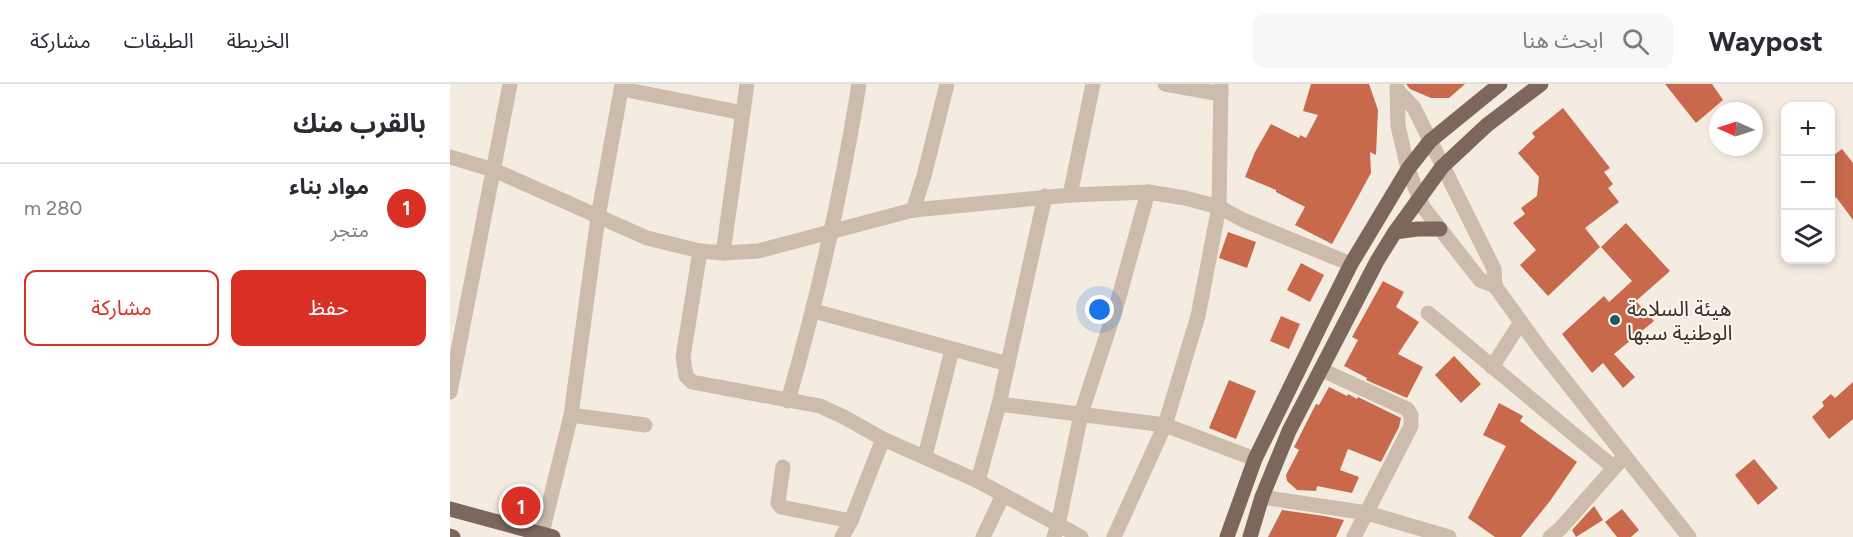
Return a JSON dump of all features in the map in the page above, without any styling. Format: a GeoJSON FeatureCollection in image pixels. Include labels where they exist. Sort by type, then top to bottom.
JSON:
{"type":"FeatureCollection","features":[{"type":"Feature","properties":{"kind":"main road"},"geometry":{"type":"LineString","coordinates":[[1227,537],[1255,459],[1351,264],[1408,169],[1431,141],[1500,84]]}},
{"type":"Feature","properties":{"kind":"main road"},"geometry":{"type":"LineString","coordinates":[[1250,537],[1262,497],[1289,430],[1377,261],[1395,232],[1442,167],[1487,126],[1541,84]]}},
{"type":"Feature","properties":{"kind":"main road"},"geometry":{"type":"LineString","coordinates":[[1395,232],[1440,229]]}},
{"type":"Feature","properties":{"kind":"main road"},"geometry":{"type":"LineString","coordinates":[[450,508],[545,536]]}},
{"type":"Feature","properties":{"kind":"street"},"geometry":{"type":"LineString","coordinates":[[450,392],[456,332],[494,170],[510,84]]}},
{"type":"Feature","properties":{"kind":"street"},"geometry":{"type":"LineString","coordinates":[[723,253],[747,84]]}},
{"type":"Feature","properties":{"kind":"street"},"geometry":{"type":"LineString","coordinates":[[788,400],[814,311],[829,232],[839,197],[859,84]]}},
{"type":"Feature","properties":{"kind":"street"},"geometry":{"type":"LineString","coordinates":[[913,210],[947,84]]}},
{"type":"Feature","properties":{"kind":"street"},"geometry":{"type":"LineString","coordinates":[[1070,195],[1093,84]]}},
{"type":"Feature","properties":{"kind":"street"},"geometry":{"type":"LineString","coordinates":[[1114,537],[1165,425],[1198,316],[1219,207],[1221,89],[1165,84]]}},
{"type":"Feature","properties":{"kind":"street"},"geometry":{"type":"LineString","coordinates":[[545,536],[571,415],[598,217],[622,86],[743,113]]}},
{"type":"Feature","properties":{"kind":"street"},"geometry":{"type":"LineString","coordinates":[[1397,88],[1414,108],[1431,141],[1494,269],[1496,286],[1521,322],[1689,537]]}},
{"type":"Feature","properties":{"kind":"street"},"geometry":{"type":"LineString","coordinates":[[1397,88],[1398,126],[1408,169],[1423,207],[1479,280],[1496,286]]}},
{"type":"Feature","properties":{"kind":"street"},"geometry":{"type":"LineString","coordinates":[[450,157],[494,170],[647,238],[700,251],[723,253],[758,251],[913,210],[1045,196],[1148,192],[1219,207],[1243,220],[1351,264]]}},
{"type":"Feature","properties":{"kind":"street"},"geometry":{"type":"LineString","coordinates":[[1056,531],[1081,414],[1117,304],[1148,192]]}},
{"type":"Feature","properties":{"kind":"street"},"geometry":{"type":"LineString","coordinates":[[978,480],[999,404],[1045,196]]}},
{"type":"Feature","properties":{"kind":"street"},"geometry":{"type":"LineString","coordinates":[[700,251],[683,357],[686,376],[692,382],[820,406],[883,439],[978,480],[1056,531],[1081,537]]}},
{"type":"Feature","properties":{"kind":"street"},"geometry":{"type":"LineString","coordinates":[[814,311],[1008,364]]}},
{"type":"Feature","properties":{"kind":"street"},"geometry":{"type":"LineString","coordinates":[[1428,313],[1613,467]]}},
{"type":"Feature","properties":{"kind":"street"},"geometry":{"type":"LineString","coordinates":[[1492,367],[1521,322]]}},
{"type":"Feature","properties":{"kind":"street"},"geometry":{"type":"LineString","coordinates":[[925,456],[952,350]]}},
{"type":"Feature","properties":{"kind":"street"},"geometry":{"type":"LineString","coordinates":[[1322,370],[1407,409],[1411,415],[1411,426],[1354,537]]}},
{"type":"Feature","properties":{"kind":"street"},"geometry":{"type":"LineString","coordinates":[[999,404],[1165,425],[1255,459]]}},
{"type":"Feature","properties":{"kind":"street"},"geometry":{"type":"LineString","coordinates":[[571,415],[645,425]]}},
{"type":"Feature","properties":{"kind":"street"},"geometry":{"type":"LineString","coordinates":[[842,537],[851,521],[883,439]]}},
{"type":"Feature","properties":{"kind":"street"},"geometry":{"type":"LineString","coordinates":[[1559,534],[1613,467],[1625,456]]}},
{"type":"Feature","properties":{"kind":"street"},"geometry":{"type":"LineString","coordinates":[[783,467],[778,504],[781,507],[851,521]]}},
{"type":"Feature","properties":{"kind":"street"},"geometry":{"type":"LineString","coordinates":[[983,537],[1003,495]]}},
{"type":"Feature","properties":{"kind":"street"},"geometry":{"type":"LineString","coordinates":[[1262,497],[1367,513],[1449,537]]}},
{"type":"Feature","properties":{"kind":"building"},"geometry":{"type":"Polygon","coordinates":[[[1311,84],[1369,84],[1378,110],[1376,155],[1370,152],[1371,173],[1332,244],[1295,225],[1305,207],[1276,190],[1245,177],[1255,152],[1271,124],[1299,138],[1300,135],[1306,138],[1318,115],[1303,111],[1311,84]]]}},
{"type":"Feature","properties":{"kind":"building"},"geometry":{"type":"Polygon","coordinates":[[[1406,84],[1465,84],[1449,98],[1431,98],[1410,89],[1406,84]]]}},
{"type":"Feature","properties":{"kind":"building"},"geometry":{"type":"Polygon","coordinates":[[[1665,84],[1712,84],[1723,100],[1709,102],[1709,112],[1696,123],[1665,84]]]}},
{"type":"Feature","properties":{"kind":"building"},"geometry":{"type":"Polygon","coordinates":[[[1563,108],[1610,168],[1604,172],[1613,184],[1608,188],[1619,202],[1585,228],[1600,247],[1548,296],[1520,265],[1536,250],[1513,223],[1525,214],[1521,208],[1537,196],[1539,177],[1518,153],[1535,137],[1532,133],[1563,108]]]}},
{"type":"Feature","properties":{"kind":"building"},"geometry":{"type":"Polygon","coordinates":[[[1842,149],[1853,163],[1853,220],[1835,198],[1835,154],[1842,149]]]}},
{"type":"Feature","properties":{"kind":"building"},"geometry":{"type":"Polygon","coordinates":[[[1626,223],[1670,271],[1636,301],[1654,321],[1614,354],[1635,377],[1623,388],[1603,363],[1592,373],[1562,334],[1604,296],[1609,302],[1632,281],[1601,247],[1626,223]]]}},
{"type":"Feature","properties":{"kind":"building"},"geometry":{"type":"Polygon","coordinates":[[[1228,232],[1256,242],[1247,268],[1219,258],[1228,232]]]}},
{"type":"Feature","properties":{"kind":"building"},"geometry":{"type":"Polygon","coordinates":[[[1301,263],[1324,275],[1310,302],[1287,290],[1301,263]]]}},
{"type":"Feature","properties":{"kind":"building"},"geometry":{"type":"Polygon","coordinates":[[[1383,281],[1404,292],[1396,307],[1419,322],[1398,354],[1423,367],[1407,398],[1366,380],[1367,378],[1344,366],[1358,340],[1352,337],[1383,281]]]}},
{"type":"Feature","properties":{"kind":"building"},"geometry":{"type":"Polygon","coordinates":[[[1281,316],[1300,324],[1289,349],[1270,341],[1281,316]]]}},
{"type":"Feature","properties":{"kind":"building"},"geometry":{"type":"Polygon","coordinates":[[[1454,356],[1481,384],[1461,403],[1435,375],[1454,356]]]}},
{"type":"Feature","properties":{"kind":"building"},"geometry":{"type":"Polygon","coordinates":[[[1229,380],[1256,391],[1236,439],[1209,428],[1229,380]]]}},
{"type":"Feature","properties":{"kind":"building"},"geometry":{"type":"Polygon","coordinates":[[[1853,382],[1853,419],[1829,439],[1812,417],[1824,406],[1822,402],[1831,394],[1835,398],[1853,382]]]}},
{"type":"Feature","properties":{"kind":"building"},"geometry":{"type":"Polygon","coordinates":[[[1329,387],[1347,396],[1348,394],[1357,399],[1358,397],[1401,418],[1399,427],[1381,462],[1348,449],[1340,470],[1359,477],[1352,493],[1317,486],[1316,491],[1297,490],[1287,481],[1286,475],[1299,450],[1294,447],[1316,404],[1319,405],[1329,387]]]}},
{"type":"Feature","properties":{"kind":"building"},"geometry":{"type":"Polygon","coordinates":[[[1499,403],[1523,416],[1520,421],[1577,462],[1521,537],[1495,537],[1468,518],[1506,446],[1483,435],[1499,403]]]}},
{"type":"Feature","properties":{"kind":"building"},"geometry":{"type":"Polygon","coordinates":[[[1754,459],[1778,488],[1758,505],[1735,475],[1754,459]]]}},
{"type":"Feature","properties":{"kind":"building"},"geometry":{"type":"Polygon","coordinates":[[[1594,506],[1603,520],[1576,537],[1572,530],[1594,506]]]}},
{"type":"Feature","properties":{"kind":"building"},"geometry":{"type":"Polygon","coordinates":[[[1622,509],[1639,530],[1631,537],[1617,537],[1605,522],[1622,509]]]}},
{"type":"Feature","properties":{"kind":"building"},"geometry":{"type":"Polygon","coordinates":[[[1282,510],[1344,520],[1336,537],[1268,537],[1282,510]]]}},
{"type":"Feature","properties":{"kind":"place","name":"هيئة السلامة الوطنية سبها"},"geometry":{"type":"Point","coordinates":[1615,320]}},
{"type":"Feature","properties":{"kind":"place","name":"مواد بناء"},"geometry":{"type":"Point","coordinates":[521,506]}}]}
